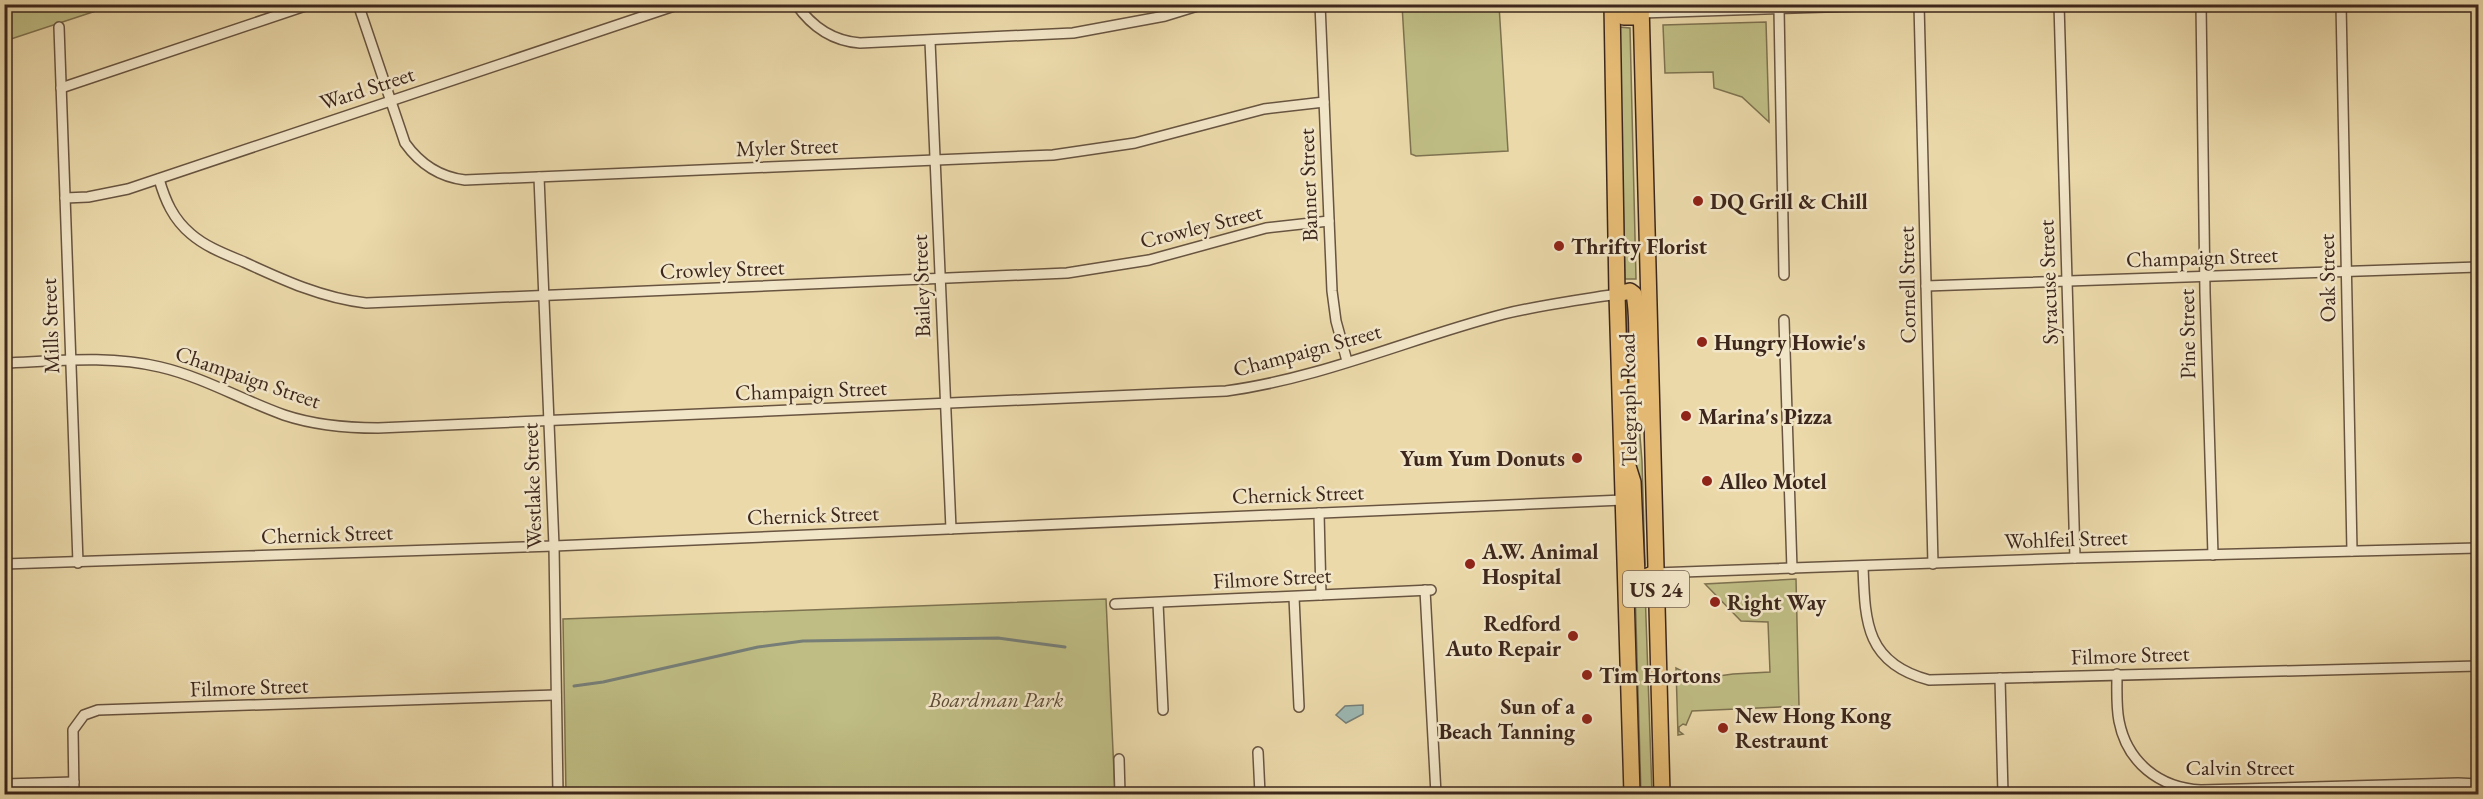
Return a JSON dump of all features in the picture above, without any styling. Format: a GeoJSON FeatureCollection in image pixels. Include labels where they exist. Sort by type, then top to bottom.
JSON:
{"type":"FeatureCollection","features":[{"type":"Feature","properties":{"kind":"main road","name":"Telegraph Road"},"geometry":{"type":"LineString","coordinates":[[1612,4],[1617,294],[1632,795]]}},
{"type":"Feature","properties":{"kind":"main road"},"geometry":{"type":"LineString","coordinates":[[1621,4],[1624,17],[1634,17],[1641,9]]}},
{"type":"Feature","properties":{"kind":"main road","name":"Telegraph Road"},"geometry":{"type":"LineString","coordinates":[[1641,9],[1662,795]]}},
{"type":"Feature","properties":{"kind":"main road"},"geometry":{"type":"LineString","coordinates":[[1617,294],[1630,291],[1635,294],[1641,409],[1651,436]]}},
{"type":"Feature","properties":{"kind":"main road"},"geometry":{"type":"LineString","coordinates":[[1622,446],[1633,482],[1637,575],[1643,578],[1655,573]]}},
{"type":"Feature","properties":{"kind":"street"},"geometry":{"type":"LineString","coordinates":[[61,88],[311,4]]}},
{"type":"Feature","properties":{"kind":"street","name":"Myler Street"},"geometry":{"type":"LineString","coordinates":[[358,4],[405,143],[422,163],[436,172],[465,180],[1053,155],[1099,150],[1172,135],[1264,109],[1324,102]]}},
{"type":"Feature","properties":{"kind":"street","name":"Ward Street"},"geometry":{"type":"LineString","coordinates":[[65,198],[110,194],[159,179],[680,4]]}},
{"type":"Feature","properties":{"kind":"street"},"geometry":{"type":"LineString","coordinates":[[796,4],[815,26],[843,41],[860,44],[1073,33],[1134,23],[1204,4]]}},
{"type":"Feature","properties":{"kind":"street","name":"Banner Street"},"geometry":{"type":"LineString","coordinates":[[1320,4],[1334,311],[1347,361]]}},
{"type":"Feature","properties":{"kind":"street","name":"Syracuse Street"},"geometry":{"type":"LineString","coordinates":[[2059,4],[2075,558]]}},
{"type":"Feature","properties":{"kind":"street","name":"Pine Street"},"geometry":{"type":"LineString","coordinates":[[2201,4],[2213,555]]}},
{"type":"Feature","properties":{"kind":"street","name":"Oak Street"},"geometry":{"type":"LineString","coordinates":[[2341,4],[2352,551]]}},
{"type":"Feature","properties":{"kind":"street"},"geometry":{"type":"LineString","coordinates":[[1641,9],[1779,9],[1920,5]]}},
{"type":"Feature","properties":{"kind":"street","name":"Cornell Street"},"geometry":{"type":"LineString","coordinates":[[1920,5],[1933,564]]}},
{"type":"Feature","properties":{"kind":"street"},"geometry":{"type":"LineString","coordinates":[[1779,9],[1784,274]]}},
{"type":"Feature","properties":{"kind":"street","name":"Mills Street"},"geometry":{"type":"LineString","coordinates":[[59,27],[78,562]]}},
{"type":"Feature","properties":{"kind":"street","name":"Bailey Street"},"geometry":{"type":"LineString","coordinates":[[930,41],[951,528]]}},
{"type":"Feature","properties":{"kind":"street","name":"Westlake Street"},"geometry":{"type":"LineString","coordinates":[[539,177],[554,546],[558,795]]}},
{"type":"Feature","properties":{"kind":"street","name":"Crowley Street"},"geometry":{"type":"LineString","coordinates":[[159,179],[163,195],[172,212],[184,228],[206,245],[324,295],[353,302],[380,303],[1067,273],[1149,260],[1266,228],[1329,221]]}},
{"type":"Feature","properties":{"kind":"street","name":"Champaign Street"},"geometry":{"type":"LineString","coordinates":[[1926,286],[2478,267]]}},
{"type":"Feature","properties":{"kind":"street","name":"Champaign Street"},"geometry":{"type":"LineString","coordinates":[[4,363],[113,360],[159,367],[284,415],[335,426],[378,428],[549,421],[1226,391],[1282,381],[1503,314],[1617,294]]}},
{"type":"Feature","properties":{"kind":"street"},"geometry":{"type":"LineString","coordinates":[[1784,320],[1792,569]]}},
{"type":"Feature","properties":{"kind":"street","name":"Chernick Street"},"geometry":{"type":"LineString","coordinates":[[4,564],[554,546],[1623,500]]}},
{"type":"Feature","properties":{"kind":"street"},"geometry":{"type":"LineString","coordinates":[[1319,513],[1322,596]]}},
{"type":"Feature","properties":{"kind":"street","name":"Wohlfeil Street"},"geometry":{"type":"LineString","coordinates":[[1655,573],[2075,558],[2478,548]]}},
{"type":"Feature","properties":{"kind":"street","name":"Filmore Street"},"geometry":{"type":"LineString","coordinates":[[1863,566],[1864,608],[1868,627],[1878,648],[1892,663],[1910,674],[1929,680],[2478,666]]}},
{"type":"Feature","properties":{"kind":"street","name":"Filmore Street"},"geometry":{"type":"LineString","coordinates":[[1115,604],[1428,590],[1436,795]]}},
{"type":"Feature","properties":{"kind":"street"},"geometry":{"type":"LineString","coordinates":[[1294,597],[1299,707]]}},
{"type":"Feature","properties":{"kind":"street"},"geometry":{"type":"LineString","coordinates":[[1158,603],[1163,710]]}},
{"type":"Feature","properties":{"kind":"street","name":"Calvin Street"},"geometry":{"type":"LineString","coordinates":[[2117,674],[2118,718],[2125,742],[2142,767],[2171,785],[2200,790],[2478,784]]}},
{"type":"Feature","properties":{"kind":"street"},"geometry":{"type":"LineString","coordinates":[[2000,678],[2003,795]]}},
{"type":"Feature","properties":{"kind":"street","name":"Filmore Street"},"geometry":{"type":"LineString","coordinates":[[74,795],[73,730],[84,715],[98,710],[556,695]]}},
{"type":"Feature","properties":{"kind":"street"},"geometry":{"type":"LineString","coordinates":[[1258,752],[1260,795]]}},
{"type":"Feature","properties":{"kind":"street"},"geometry":{"type":"LineString","coordinates":[[1119,759],[1120,795]]}},
{"type":"Feature","properties":{"kind":"street"},"geometry":{"type":"LineString","coordinates":[[4,784],[74,782]]}},
{"type":"Feature","properties":{"kind":"green space"},"geometry":{"type":"Polygon","coordinates":[[[5,4],[114,5],[5,41],[5,4]]]}},
{"type":"Feature","properties":{"kind":"green space"},"geometry":{"type":"Polygon","coordinates":[[[1402,5],[1499,5],[1508,151],[1416,156],[1411,154],[1402,5]]]}},
{"type":"Feature","properties":{"kind":"green space"},"geometry":{"type":"Polygon","coordinates":[[[1766,22],[1769,122],[1742,97],[1714,88],[1713,72],[1665,73],[1663,25],[1766,22]]]}},
{"type":"Feature","properties":{"kind":"green space"},"geometry":{"type":"Polygon","coordinates":[[[1619,27],[1630,28],[1636,279],[1625,279],[1619,27]]]}},
{"type":"Feature","properties":{"kind":"green space"},"geometry":{"type":"Polygon","coordinates":[[[1626,301],[1629,301],[1642,461],[1645,565],[1642,565],[1629,398],[1626,301]]]}},
{"type":"Feature","properties":{"kind":"green space"},"geometry":{"type":"Polygon","coordinates":[[[1796,579],[1799,706],[1692,711],[1686,725],[1679,727],[1679,731],[1683,734],[1678,735],[1676,668],[1690,680],[1770,672],[1768,622],[1741,621],[1705,584],[1796,579]]]}},
{"type":"Feature","properties":{"kind":"green space"},"geometry":{"type":"Polygon","coordinates":[[[1635,587],[1645,589],[1652,794],[1641,794],[1635,587]]]}},
{"type":"Feature","properties":{"kind":"green space","name":"Boardman Park"},"geometry":{"type":"Polygon","coordinates":[[[1106,599],[1115,794],[566,794],[563,619],[1106,599]]]}},
{"type":"Feature","properties":{"kind":"water"},"geometry":{"type":"Polygon","coordinates":[[[1363,705],[1363,714],[1346,723],[1336,715],[1345,706],[1363,705]]]}},
{"type":"Feature","properties":{"kind":"waterway"},"geometry":{"type":"LineString","coordinates":[[574,686],[603,682],[758,647],[803,641],[998,638],[1065,647]]}},
{"type":"Feature","properties":{"kind":"place","name":"DQ Grill & Chill"},"geometry":{"type":"Point","coordinates":[1698,201]}},
{"type":"Feature","properties":{"kind":"place","name":"Thrifty Florist"},"geometry":{"type":"Point","coordinates":[1559,246]}},
{"type":"Feature","properties":{"kind":"place","name":"Hungry Howie's"},"geometry":{"type":"Point","coordinates":[1702,342]}},
{"type":"Feature","properties":{"kind":"place","name":"Marina's Pizza"},"geometry":{"type":"Point","coordinates":[1686,416]}},
{"type":"Feature","properties":{"kind":"place","name":"Yum Yum Donuts"},"geometry":{"type":"Point","coordinates":[1577,458]}},
{"type":"Feature","properties":{"kind":"place","name":"Alleo Motel"},"geometry":{"type":"Point","coordinates":[1707,481]}},
{"type":"Feature","properties":{"kind":"place","name":"A.W. Animal Hospital"},"geometry":{"type":"Point","coordinates":[1470,564]}},
{"type":"Feature","properties":{"kind":"place","name":"Right Way"},"geometry":{"type":"Point","coordinates":[1715,602]}},
{"type":"Feature","properties":{"kind":"place","name":"Redford Auto Repair"},"geometry":{"type":"Point","coordinates":[1573,636]}},
{"type":"Feature","properties":{"kind":"place","name":"Tim Hortons"},"geometry":{"type":"Point","coordinates":[1587,675]}},
{"type":"Feature","properties":{"kind":"place","name":"Sun of a Beach Tanning"},"geometry":{"type":"Point","coordinates":[1587,719]}},
{"type":"Feature","properties":{"kind":"place","name":"New Hong Kong Restraunt"},"geometry":{"type":"Point","coordinates":[1723,728]}}]}
